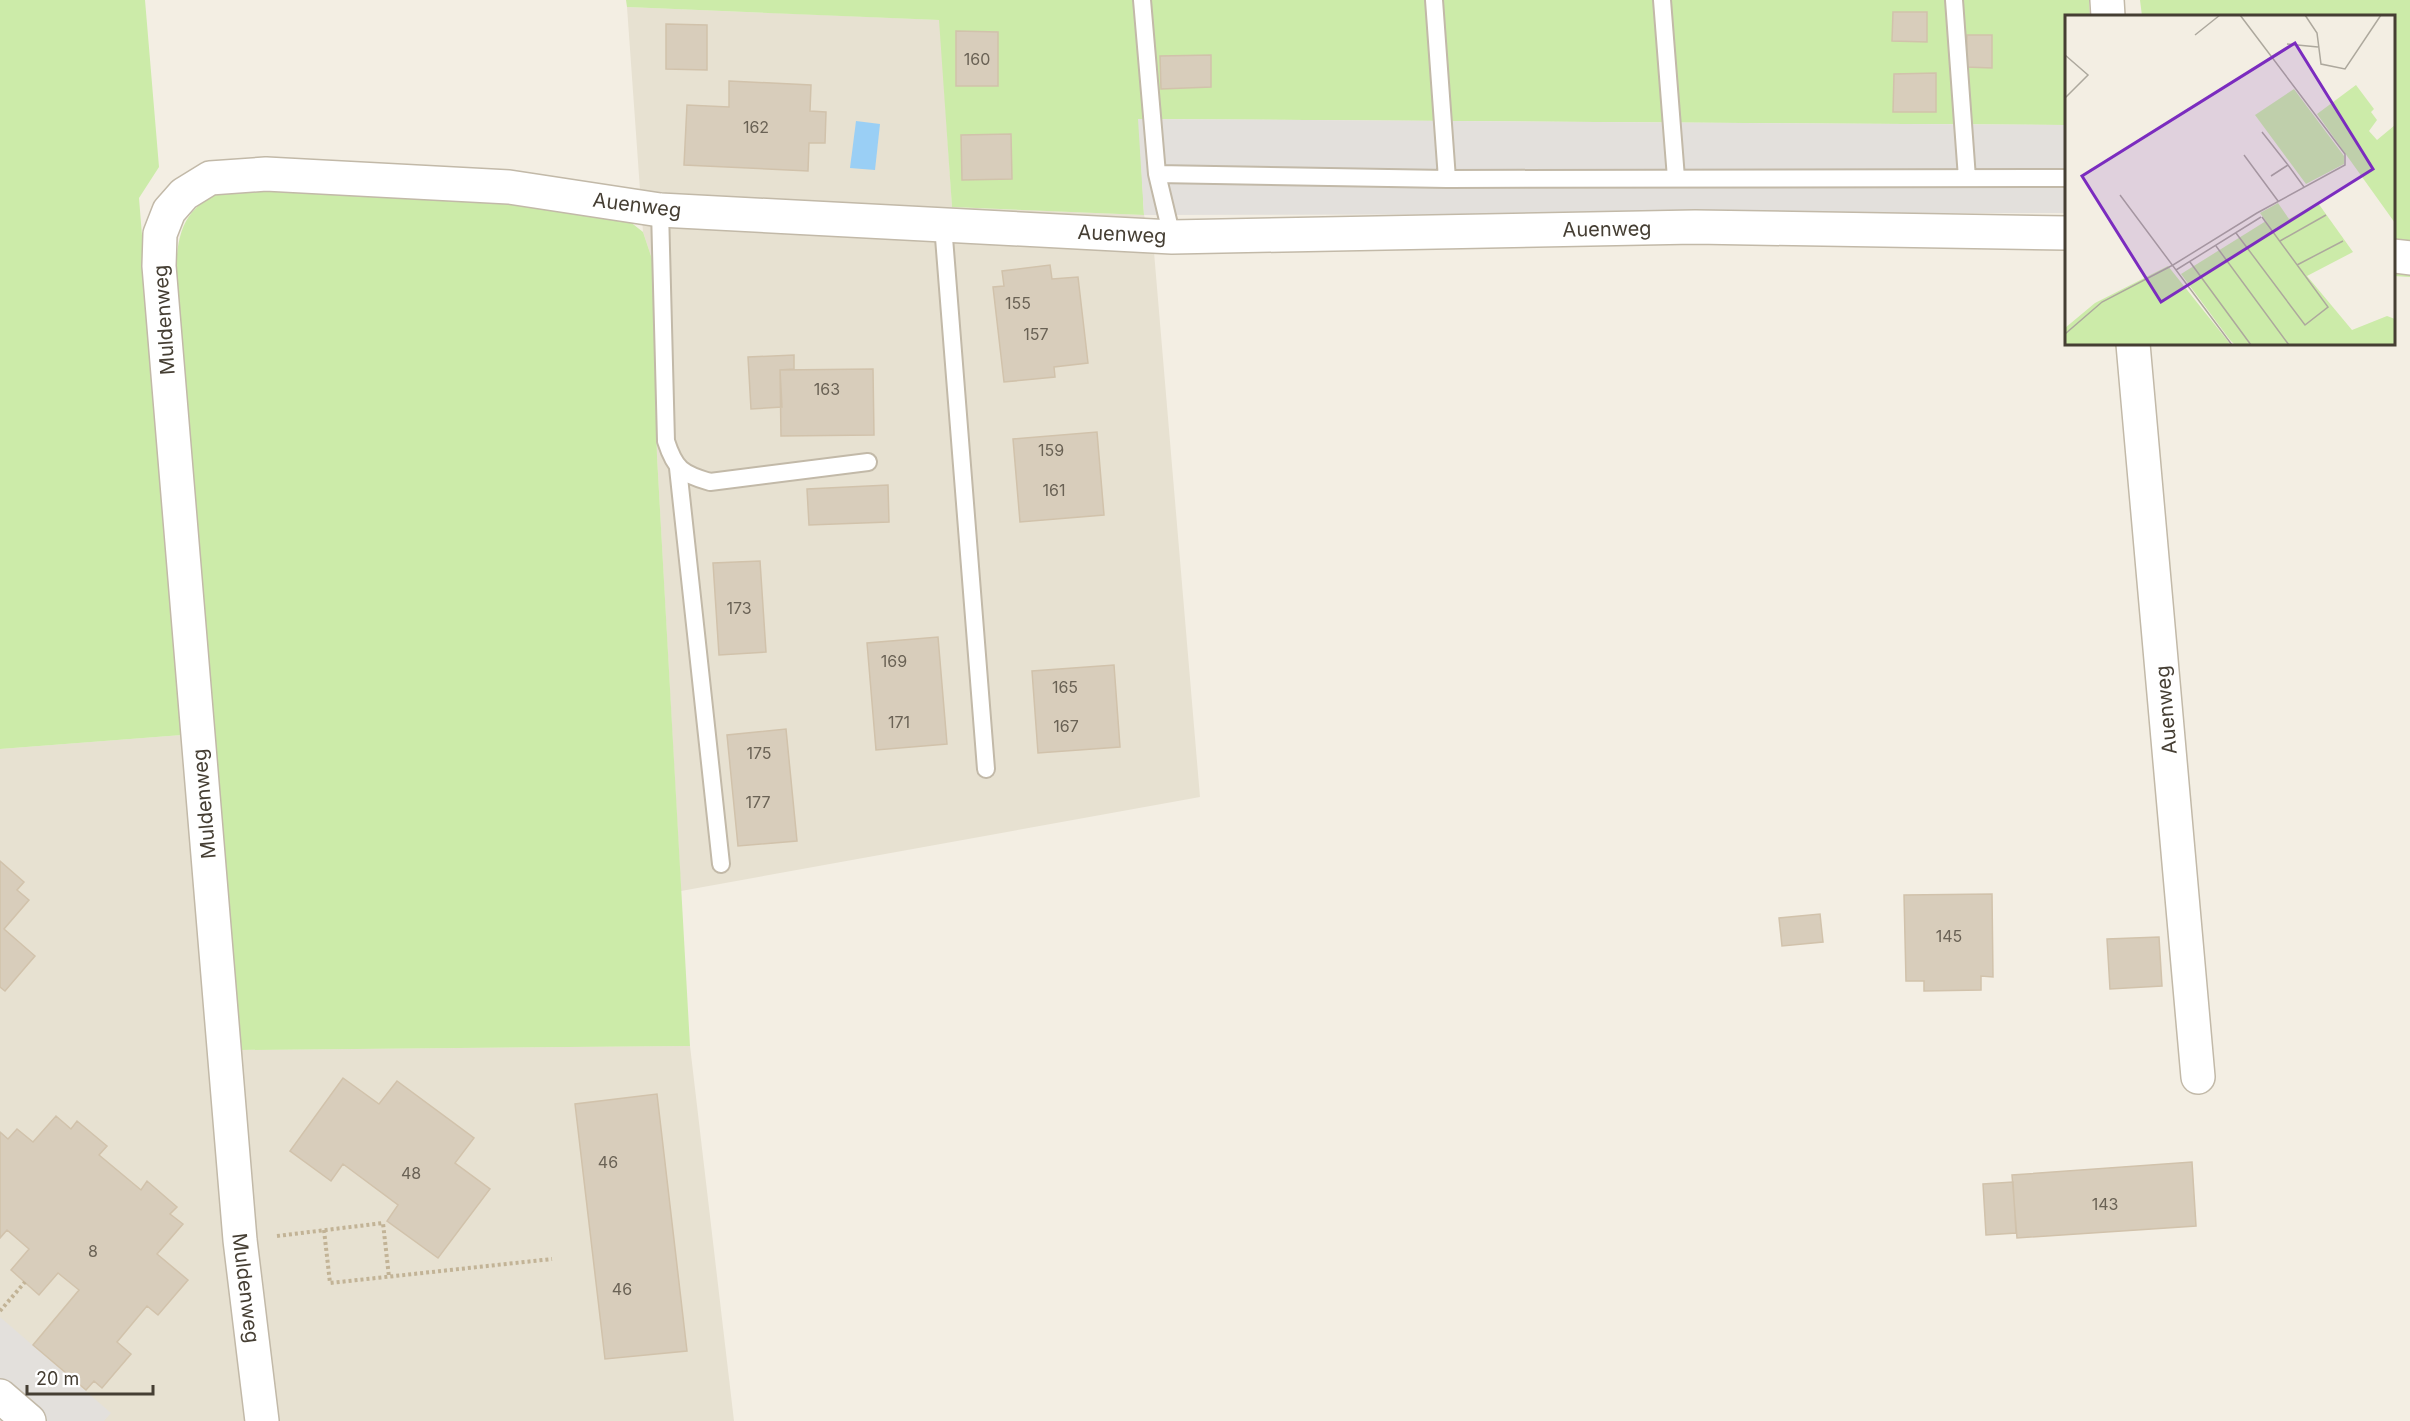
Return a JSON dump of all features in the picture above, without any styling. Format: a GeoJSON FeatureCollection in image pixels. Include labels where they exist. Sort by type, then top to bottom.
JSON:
{"type":"FeatureCollection","features":[{"type":"Feature","properties":{"kind":"street"},"geometry":{"type":"LineString","coordinates":[[2107,0],[2108,15]]}},
{"type":"Feature","properties":{"kind":"street","name":"Auenweg"},"geometry":{"type":"LineString","coordinates":[[184,194],[210,178],[267,174],[509,187],[660,210],[1172,237],[1695,227],[2065,233]]}},
{"type":"Feature","properties":{"kind":"street","name":"Muldenweg"},"geometry":{"type":"LineString","coordinates":[[184,194],[169,211],[160,234],[159,267],[240,1240],[262,1421]]}},
{"type":"Feature","properties":{"kind":"street"},"geometry":{"type":"LineString","coordinates":[[2395,256],[2410,258]]}},
{"type":"Feature","properties":{"kind":"street","name":"Auenweg"},"geometry":{"type":"LineString","coordinates":[[2133,345],[2198,1077]]}},
{"type":"Feature","properties":{"kind":"street"},"geometry":{"type":"LineString","coordinates":[[0,1395],[29,1421]]}},
{"type":"Feature","properties":{"kind":"lane"},"geometry":{"type":"LineString","coordinates":[[1142,0],[1157,174],[1172,237]]}},
{"type":"Feature","properties":{"kind":"lane"},"geometry":{"type":"LineString","coordinates":[[1434,0],[1447,179]]}},
{"type":"Feature","properties":{"kind":"lane"},"geometry":{"type":"LineString","coordinates":[[1662,0],[1676,178]]}},
{"type":"Feature","properties":{"kind":"lane"},"geometry":{"type":"LineString","coordinates":[[1954,0],[1967,178]]}},
{"type":"Feature","properties":{"kind":"lane"},"geometry":{"type":"LineString","coordinates":[[1157,174],[1447,179],[2065,178]]}},
{"type":"Feature","properties":{"kind":"lane"},"geometry":{"type":"LineString","coordinates":[[660,210],[666,441],[678,468],[722,864]]}},
{"type":"Feature","properties":{"kind":"lane"},"geometry":{"type":"LineString","coordinates":[[943,225],[986,769]]}},
{"type":"Feature","properties":{"kind":"lane"},"geometry":{"type":"LineString","coordinates":[[678,468],[690,476],[710,482],[868,462]]}},
{"type":"Feature","properties":{"kind":"path"},"geometry":{"type":"LineString","coordinates":[[240,1240],[383,1223],[389,1277]]}},
{"type":"Feature","properties":{"kind":"path"},"geometry":{"type":"LineString","coordinates":[[324,1230],[330,1283],[552,1259]]}},
{"type":"Feature","properties":{"kind":"path"},"geometry":{"type":"LineString","coordinates":[[0,1311],[25,1282]]}},
{"type":"Feature","properties":{"kind":"shaded area"},"geometry":{"type":"Polygon","coordinates":[[[627,7],[940,20],[952,207],[1144,215],[1154,252],[1200,797],[681,891],[657,456],[652,259],[643,232],[627,7]]]}},
{"type":"Feature","properties":{"kind":"shaded area"},"geometry":{"type":"Polygon","coordinates":[[[1138,119],[2065,125],[2065,213],[1144,215],[1138,119]]]}},
{"type":"Feature","properties":{"kind":"shaded area"},"geometry":{"type":"Polygon","coordinates":[[[182,735],[240,1050],[690,1046],[734,1421],[0,1421],[0,749],[182,735]]]}},
{"type":"Feature","properties":{"kind":"shaded area"},"geometry":{"type":"Polygon","coordinates":[[[0,1317],[111,1413],[104,1421],[0,1421],[0,1317]]]}},
{"type":"Feature","properties":{"kind":"green space"},"geometry":{"type":"Polygon","coordinates":[[[0,0],[145,0],[159,167],[139,198],[182,735],[0,749],[0,0]]]}},
{"type":"Feature","properties":{"kind":"green space"},"geometry":{"type":"Polygon","coordinates":[[[626,0],[2089,0],[2090,15],[2065,15],[2065,125],[1139,119],[1144,215],[952,207],[939,20],[627,7],[626,0]]]}},
{"type":"Feature","properties":{"kind":"green space"},"geometry":{"type":"Polygon","coordinates":[[[2140,0],[2410,0],[2410,277],[2395,276],[2395,15],[2142,15],[2140,0]]]}},
{"type":"Feature","properties":{"kind":"green space"},"geometry":{"type":"Polygon","coordinates":[[[241,184],[485,195],[624,217],[643,232],[652,259],[657,456],[690,1046],[240,1050],[175,287],[178,249],[186,221],[206,200],[241,184]]]}},
{"type":"Feature","properties":{"kind":"water"},"geometry":{"type":"Polygon","coordinates":[[[856,121],[880,124],[875,170],[850,168],[856,121]]]}},
{"type":"Feature","properties":{"kind":"building"},"geometry":{"type":"Polygon","coordinates":[[[1893,12],[1927,12],[1927,42],[1892,41],[1893,12]]]}},
{"type":"Feature","properties":{"kind":"building"},"geometry":{"type":"Polygon","coordinates":[[[666,24],[707,25],[707,70],[666,69],[666,24]]]}},
{"type":"Feature","properties":{"kind":"building"},"geometry":{"type":"Polygon","coordinates":[[[956,31],[998,32],[998,86],[956,86],[956,31]]]}},
{"type":"Feature","properties":{"kind":"building"},"geometry":{"type":"Polygon","coordinates":[[[1967,35],[1992,35],[1992,68],[1966,67],[1967,35]]]}},
{"type":"Feature","properties":{"kind":"building"},"geometry":{"type":"Polygon","coordinates":[[[1211,55],[1211,87],[1161,89],[1160,56],[1211,55]]]}},
{"type":"Feature","properties":{"kind":"building"},"geometry":{"type":"Polygon","coordinates":[[[1936,73],[1936,112],[1893,112],[1894,74],[1936,73]]]}},
{"type":"Feature","properties":{"kind":"building"},"geometry":{"type":"Polygon","coordinates":[[[729,81],[811,85],[810,111],[826,112],[825,143],[809,143],[808,171],[684,165],[687,105],[729,107],[729,81]]]}},
{"type":"Feature","properties":{"kind":"building"},"geometry":{"type":"Polygon","coordinates":[[[1011,134],[1012,179],[962,180],[961,135],[1011,134]]]}},
{"type":"Feature","properties":{"kind":"building"},"geometry":{"type":"Polygon","coordinates":[[[1050,265],[1052,279],[1078,277],[1088,363],[1054,367],[1055,377],[1004,382],[993,287],[1004,286],[1002,271],[1050,265]]]}},
{"type":"Feature","properties":{"kind":"building"},"geometry":{"type":"Polygon","coordinates":[[[794,355],[794,369],[780,370],[782,407],[751,409],[748,357],[794,355]]]}},
{"type":"Feature","properties":{"kind":"building"},"geometry":{"type":"Polygon","coordinates":[[[873,369],[874,435],[781,436],[780,370],[873,369]]]}},
{"type":"Feature","properties":{"kind":"building"},"geometry":{"type":"Polygon","coordinates":[[[1097,432],[1104,515],[1020,522],[1013,439],[1097,432]]]}},
{"type":"Feature","properties":{"kind":"building"},"geometry":{"type":"Polygon","coordinates":[[[888,485],[889,522],[809,525],[807,489],[888,485]]]}},
{"type":"Feature","properties":{"kind":"building"},"geometry":{"type":"Polygon","coordinates":[[[760,561],[766,652],[719,655],[713,563],[760,561]]]}},
{"type":"Feature","properties":{"kind":"building"},"geometry":{"type":"Polygon","coordinates":[[[938,637],[947,744],[876,750],[867,643],[938,637]]]}},
{"type":"Feature","properties":{"kind":"building"},"geometry":{"type":"Polygon","coordinates":[[[1114,665],[1120,747],[1038,753],[1032,671],[1114,665]]]}},
{"type":"Feature","properties":{"kind":"building"},"geometry":{"type":"Polygon","coordinates":[[[786,729],[797,841],[738,846],[727,735],[786,729]]]}},
{"type":"Feature","properties":{"kind":"building"},"geometry":{"type":"Polygon","coordinates":[[[0,861],[24,882],[17,890],[29,900],[4,929],[35,956],[5,991],[0,987],[0,861]]]}},
{"type":"Feature","properties":{"kind":"building"},"geometry":{"type":"Polygon","coordinates":[[[1992,894],[1993,977],[1981,976],[1981,990],[1924,991],[1924,981],[1906,981],[1904,895],[1992,894]]]}},
{"type":"Feature","properties":{"kind":"building"},"geometry":{"type":"Polygon","coordinates":[[[1820,914],[1823,942],[1782,946],[1779,918],[1820,914]]]}},
{"type":"Feature","properties":{"kind":"building"},"geometry":{"type":"Polygon","coordinates":[[[2159,937],[2162,986],[2110,989],[2107,939],[2159,937]]]}},
{"type":"Feature","properties":{"kind":"building"},"geometry":{"type":"Polygon","coordinates":[[[343,1078],[379,1104],[397,1081],[474,1138],[455,1163],[490,1189],[438,1258],[387,1221],[398,1205],[343,1164],[331,1181],[290,1151],[343,1078]]]}},
{"type":"Feature","properties":{"kind":"building"},"geometry":{"type":"Polygon","coordinates":[[[657,1094],[687,1351],[605,1359],[575,1104],[657,1094]]]}},
{"type":"Feature","properties":{"kind":"building"},"geometry":{"type":"Polygon","coordinates":[[[56,1116],[71,1129],[77,1121],[107,1146],[99,1155],[141,1190],[147,1181],[177,1207],[170,1214],[183,1224],[157,1254],[188,1280],[158,1315],[147,1306],[117,1342],[131,1354],[102,1388],[94,1381],[86,1390],[33,1345],[79,1290],[58,1273],[39,1295],[11,1270],[29,1249],[7,1230],[0,1238],[0,1132],[8,1139],[17,1129],[33,1142],[56,1116]]]}},
{"type":"Feature","properties":{"kind":"building"},"geometry":{"type":"Polygon","coordinates":[[[2192,1162],[2196,1226],[2017,1238],[2012,1175],[2192,1162]]]}},
{"type":"Feature","properties":{"kind":"building"},"geometry":{"type":"Polygon","coordinates":[[[2013,1182],[2016,1233],[1986,1235],[1983,1184],[2013,1182]]]}}]}
